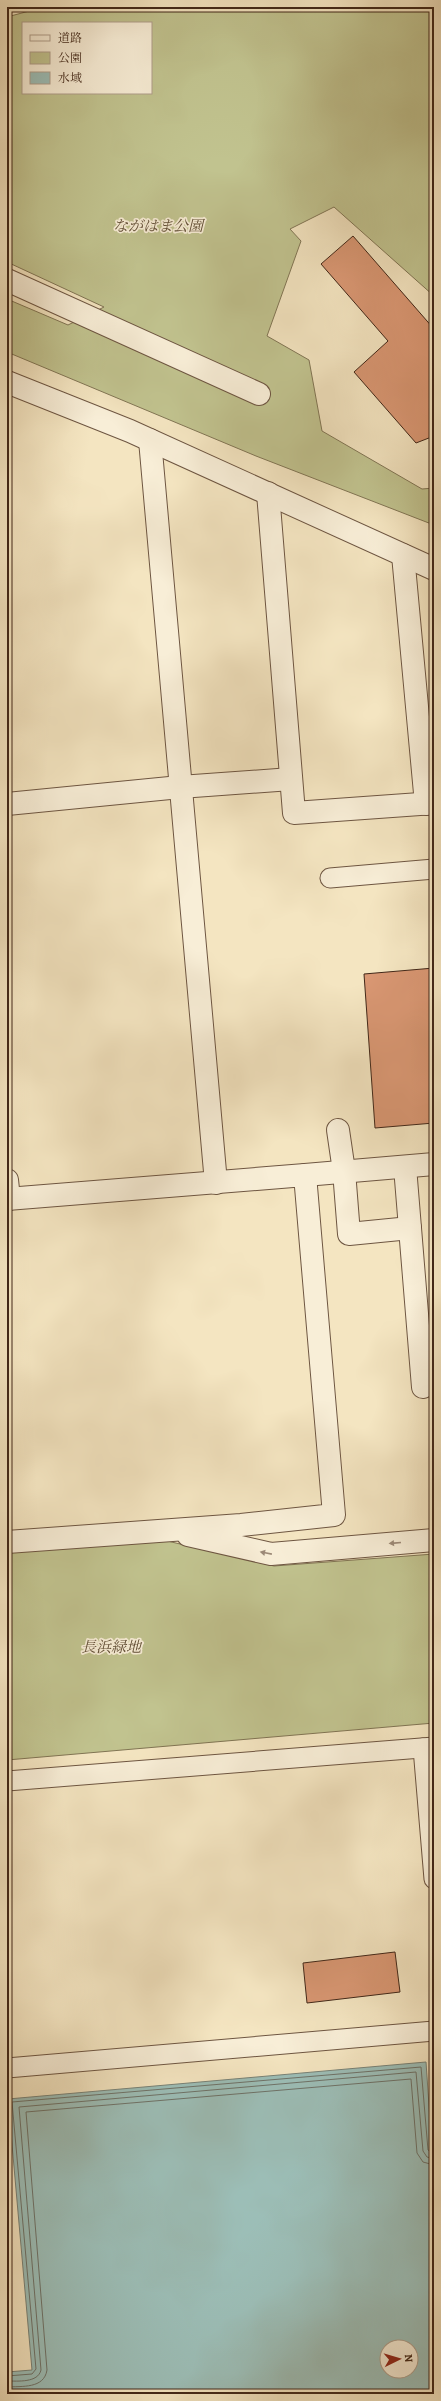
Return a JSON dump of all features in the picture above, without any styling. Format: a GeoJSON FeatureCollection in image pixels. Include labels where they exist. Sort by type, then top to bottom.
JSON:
{"type":"FeatureCollection","features":[{"type":"Feature","properties":{"kind":"street"},"geometry":{"type":"LineString","coordinates":[[7,280],[259,394]]}},
{"type":"Feature","properties":{"kind":"street"},"geometry":{"type":"LineString","coordinates":[[7,382],[150,440],[434,568]]}},
{"type":"Feature","properties":{"kind":"street"},"geometry":{"type":"LineString","coordinates":[[150,440],[216,1183]]}},
{"type":"Feature","properties":{"kind":"street"},"geometry":{"type":"LineString","coordinates":[[268,493],[290,779],[294,813],[430,804],[403,555]]}},
{"type":"Feature","properties":{"kind":"street"},"geometry":{"type":"LineString","coordinates":[[7,804],[180,787],[290,779]]}},
{"type":"Feature","properties":{"kind":"street"},"geometry":{"type":"LineString","coordinates":[[338,1130],[344,1171],[349,1234],[410,1228]]}},
{"type":"Feature","properties":{"kind":"street"},"geometry":{"type":"LineString","coordinates":[[8,1192],[216,1183],[434,1164]]}},
{"type":"Feature","properties":{"kind":"street"},"geometry":{"type":"LineString","coordinates":[[405,1167],[423,1388]]}},
{"type":"Feature","properties":{"kind":"street"},"geometry":{"type":"LineString","coordinates":[[7,1542],[334,1515],[305,1175]]}},
{"type":"Feature","properties":{"kind":"street"},"geometry":{"type":"LineString","coordinates":[[166,1530],[271,1554],[434,1540]]}},
{"type":"Feature","properties":{"kind":"lane"},"geometry":{"type":"LineString","coordinates":[[330,878],[434,869]]}},
{"type":"Feature","properties":{"kind":"lane"},"geometry":{"type":"LineString","coordinates":[[7,1781],[428,1748],[434,1879]]}},
{"type":"Feature","properties":{"kind":"lane"},"geometry":{"type":"LineString","coordinates":[[7,2068],[434,2031]]}},
{"type":"Feature","properties":{"kind":"green space","name":"ながはま公園"},"geometry":{"type":"Polygon","coordinates":[[[44,7],[434,7],[434,296],[334,207],[290,229],[301,241],[267,336],[309,360],[322,431],[422,489],[434,488],[434,525],[256,456],[7,352],[7,299],[68,325],[104,307],[7,262],[7,17],[44,7]]]}},
{"type":"Feature","properties":{"kind":"green space","name":"長浜緑地"},"geometry":{"type":"Polygon","coordinates":[[[163,1540],[274,1566],[434,1554],[434,1723],[7,1760],[7,1552],[163,1540]]]}},
{"type":"Feature","properties":{"kind":"water"},"geometry":{"type":"Polygon","coordinates":[[[426,2062],[434,2179],[434,2394],[7,2394],[7,2372],[32,2370],[8,2099],[426,2062]]]}},
{"type":"Feature","properties":{"kind":"building"},"geometry":{"type":"Polygon","coordinates":[[[353,236],[434,329],[434,436],[416,443],[354,372],[388,341],[321,264],[353,236]]]}},
{"type":"Feature","properties":{"kind":"building"},"geometry":{"type":"Polygon","coordinates":[[[434,968],[434,1123],[375,1128],[364,974],[434,968]]]}},
{"type":"Feature","properties":{"kind":"building"},"geometry":{"type":"Polygon","coordinates":[[[395,1952],[400,1992],[307,2003],[303,1963],[395,1952]]]}}]}
